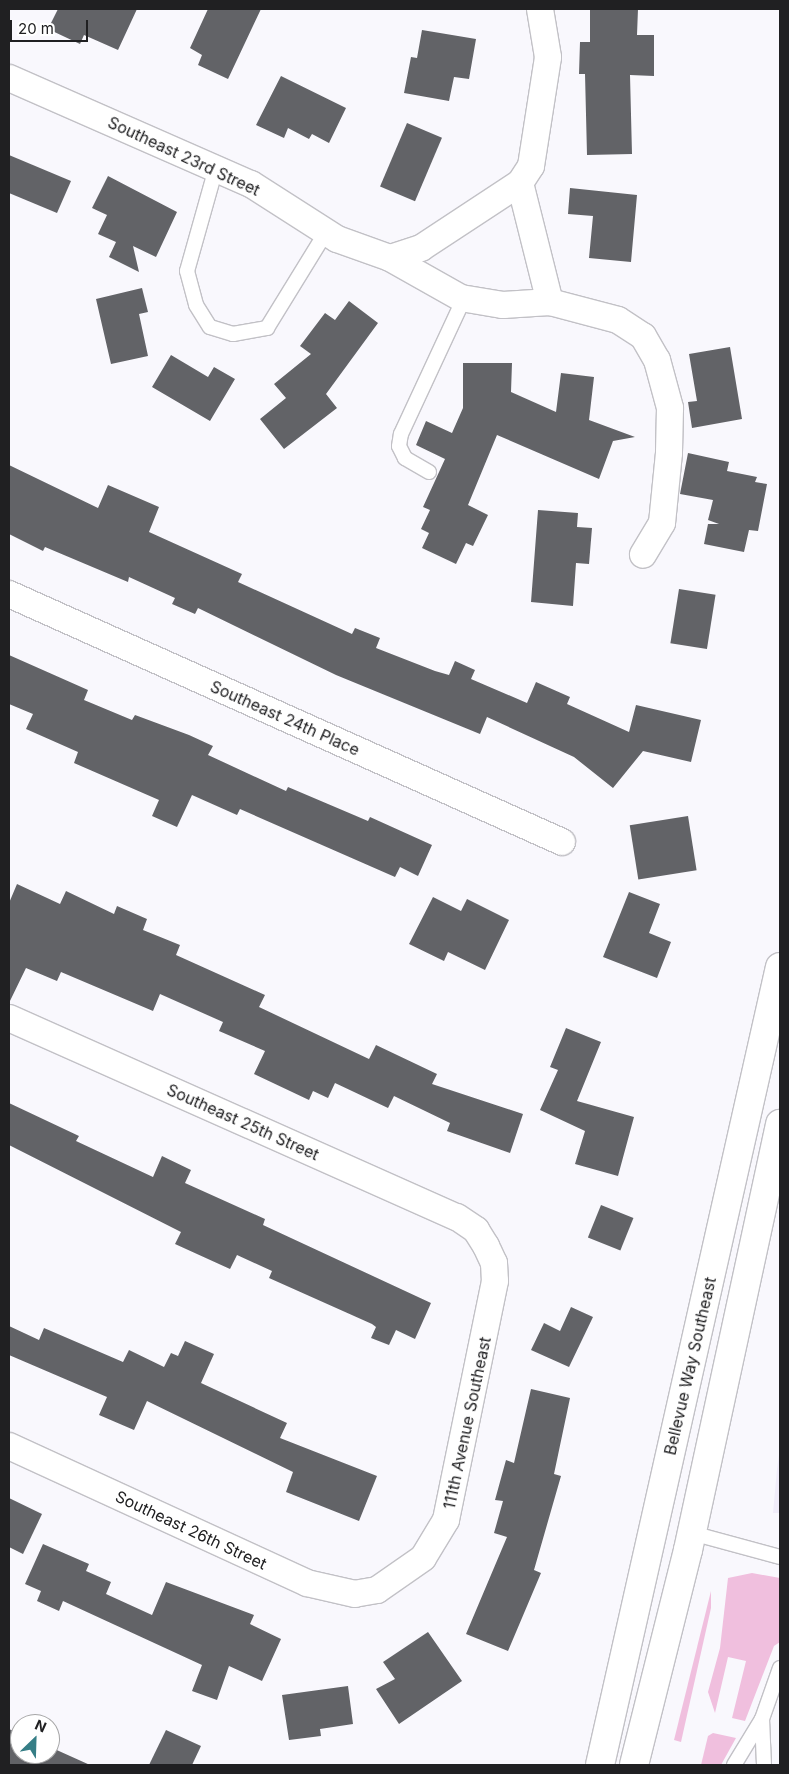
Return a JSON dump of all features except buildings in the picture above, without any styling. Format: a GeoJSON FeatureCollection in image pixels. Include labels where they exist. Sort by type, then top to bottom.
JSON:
{"type":"FeatureCollection","features":[{"type":"Feature","properties":{"kind":"main road","name":"Bellevue Way Southeast"},"geometry":{"type":"LineString","coordinates":[[600,1765],[780,967]]}},
{"type":"Feature","properties":{"kind":"main road"},"geometry":{"type":"LineString","coordinates":[[634,1765],[692,1533],[780,1124]]}},
{"type":"Feature","properties":{"kind":"main road"},"geometry":{"type":"LineString","coordinates":[[677,1428],[678,1462],[692,1533]]}},
{"type":"Feature","properties":{"kind":"street"},"geometry":{"type":"LineString","coordinates":[[390,258],[421,248],[520,183],[531,166],[537,142],[548,57],[540,9]]}},
{"type":"Feature","properties":{"kind":"street","name":"Southeast 23rd Street"},"geometry":{"type":"LineString","coordinates":[[9,78],[251,184],[326,232],[390,258],[424,280],[464,298],[503,306],[550,302],[618,320],[642,336],[657,360],[670,408],[670,453],[662,523],[643,555]]}},
{"type":"Feature","properties":{"kind":"street"},"geometry":{"type":"LineString","coordinates":[[520,183],[550,302]]}},
{"type":"Feature","properties":{"kind":"street","name":"Southeast 24th Place"},"geometry":{"type":"LineString","coordinates":[[9,594],[562,842]]}},
{"type":"Feature","properties":{"kind":"street","name":"Southeast 25th Street"},"geometry":{"type":"LineString","coordinates":[[9,1018],[457,1217],[476,1230]]}},
{"type":"Feature","properties":{"kind":"street","name":"111th Avenue Southeast"},"geometry":{"type":"LineString","coordinates":[[377,1590],[423,1558],[446,1520],[495,1282],[494,1263],[476,1230]]}},
{"type":"Feature","properties":{"kind":"street","name":"Southeast 26th Street"},"geometry":{"type":"LineString","coordinates":[[9,1446],[307,1583],[355,1594],[377,1590]]}},
{"type":"Feature","properties":{"kind":"lane"},"geometry":{"type":"LineString","coordinates":[[216,168],[187,271],[196,305],[210,327],[233,334],[267,328],[326,232]]}},
{"type":"Feature","properties":{"kind":"lane"},"geometry":{"type":"LineString","coordinates":[[429,472],[405,458],[399,446],[401,434],[464,298]]}},
{"type":"Feature","properties":{"kind":"lane"},"geometry":{"type":"LineString","coordinates":[[692,1533],[780,1557]]}},
{"type":"Feature","properties":{"kind":"lane"},"geometry":{"type":"LineString","coordinates":[[734,1765],[762,1719],[780,1668]]}},
{"type":"Feature","properties":{"kind":"lane"},"geometry":{"type":"LineString","coordinates":[[762,1719],[764,1765]]}},
{"type":"Feature","properties":{"kind":"shaded area"},"geometry":{"type":"Polygon","coordinates":[[[780,1448],[780,1513],[773,1513],[777,1469],[780,1448]]]}},
{"type":"Feature","properties":{"kind":"shaded area"},"geometry":{"type":"Polygon","coordinates":[[[752,1573],[780,1578],[780,1642],[774,1646],[745,1721],[732,1718],[746,1661],[728,1657],[715,1713],[708,1692],[720,1648],[728,1578],[752,1573]]]}},
{"type":"Feature","properties":{"kind":"shaded area"},"geometry":{"type":"Polygon","coordinates":[[[711,1591],[711,1608],[681,1742],[674,1740],[711,1591]]]}},
{"type":"Feature","properties":{"kind":"shaded area"},"geometry":{"type":"Polygon","coordinates":[[[713,1733],[736,1738],[721,1765],[701,1765],[708,1736],[713,1733]]]}}]}
